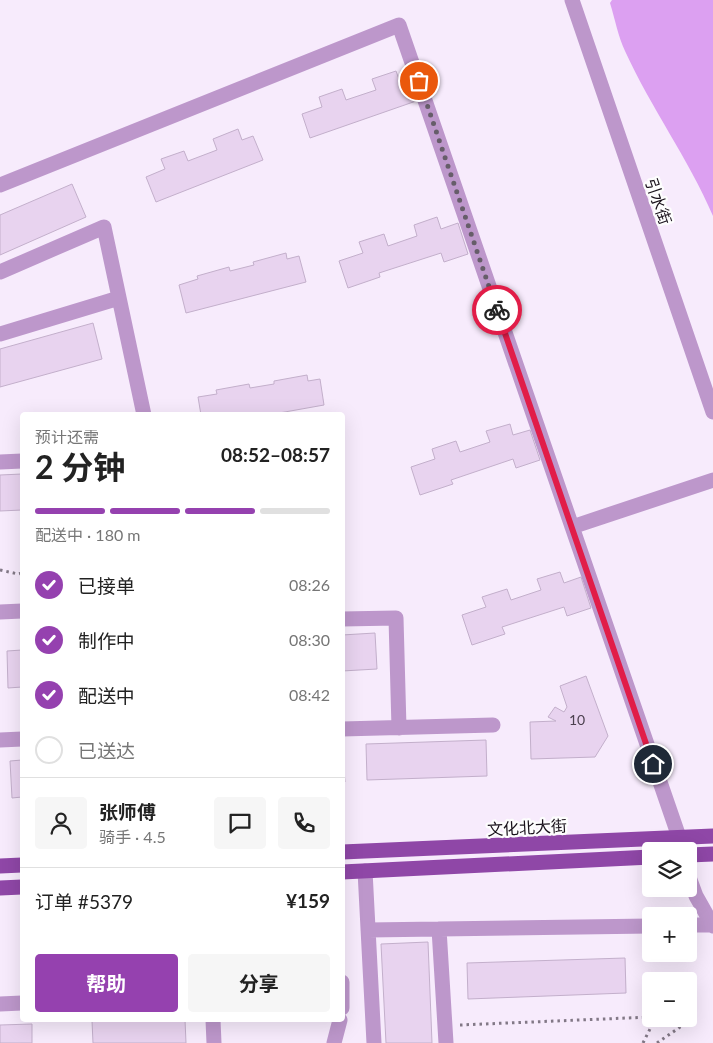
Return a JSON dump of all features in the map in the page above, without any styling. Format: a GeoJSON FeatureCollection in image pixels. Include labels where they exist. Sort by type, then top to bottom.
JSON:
{"type":"FeatureCollection","features":[{"type":"Feature","properties":{"kind":"main road","name":"文化北大街"},"geometry":{"type":"LineString","coordinates":[[688,842],[713,836]]}},
{"type":"Feature","properties":{"kind":"main road","name":"文化北大街"},"geometry":{"type":"LineString","coordinates":[[345,852],[642,845]]}},
{"type":"Feature","properties":{"kind":"main road"},"geometry":{"type":"LineString","coordinates":[[697,855],[713,854]]}},
{"type":"Feature","properties":{"kind":"main road"},"geometry":{"type":"LineString","coordinates":[[345,872],[642,857]]}},
{"type":"Feature","properties":{"kind":"main road"},"geometry":{"type":"LineString","coordinates":[[0,866],[20,865]]}},
{"type":"Feature","properties":{"kind":"main road"},"geometry":{"type":"LineString","coordinates":[[0,888],[20,887]]}},
{"type":"Feature","properties":{"kind":"street","name":"引水街"},"geometry":{"type":"LineString","coordinates":[[572,0],[713,412]]}},
{"type":"Feature","properties":{"kind":"street"},"geometry":{"type":"LineString","coordinates":[[0,185],[399,25],[678,842]]}},
{"type":"Feature","properties":{"kind":"street"},"geometry":{"type":"LineString","coordinates":[[0,272],[104,227],[143,412]]}},
{"type":"Feature","properties":{"kind":"street"},"geometry":{"type":"LineString","coordinates":[[0,334],[119,298]]}},
{"type":"Feature","properties":{"kind":"street"},"geometry":{"type":"LineString","coordinates":[[0,462],[20,461]]}},
{"type":"Feature","properties":{"kind":"street"},"geometry":{"type":"LineString","coordinates":[[572,527],[713,480]]}},
{"type":"Feature","properties":{"kind":"street"},"geometry":{"type":"LineString","coordinates":[[0,612],[20,611]]}},
{"type":"Feature","properties":{"kind":"street"},"geometry":{"type":"LineString","coordinates":[[345,619],[396,618],[399,728]]}},
{"type":"Feature","properties":{"kind":"street"},"geometry":{"type":"LineString","coordinates":[[345,729],[493,726]]}},
{"type":"Feature","properties":{"kind":"street"},"geometry":{"type":"LineString","coordinates":[[0,740],[20,739]]}},
{"type":"Feature","properties":{"kind":"street"},"geometry":{"type":"LineString","coordinates":[[365,871],[374,1043]]}},
{"type":"Feature","properties":{"kind":"street"},"geometry":{"type":"LineString","coordinates":[[697,895],[712,926],[697,925]]}},
{"type":"Feature","properties":{"kind":"street"},"geometry":{"type":"LineString","coordinates":[[368,930],[642,926]]}},
{"type":"Feature","properties":{"kind":"street"},"geometry":{"type":"LineString","coordinates":[[439,929],[446,1043]]}},
{"type":"Feature","properties":{"kind":"street"},"geometry":{"type":"LineString","coordinates":[[0,1004],[20,1003]]}},
{"type":"Feature","properties":{"kind":"street"},"geometry":{"type":"LineString","coordinates":[[213,1022],[214,1043]]}},
{"type":"Feature","properties":{"kind":"street"},"geometry":{"type":"LineString","coordinates":[[334,1043],[339,1022]]}},
{"type":"Feature","properties":{"kind":"path"},"geometry":{"type":"LineString","coordinates":[[0,570],[20,574]]}},
{"type":"Feature","properties":{"kind":"path"},"geometry":{"type":"LineString","coordinates":[[445,1025],[642,1017]]}},
{"type":"Feature","properties":{"kind":"path"},"geometry":{"type":"LineString","coordinates":[[643,1043],[651,1027]]}},
{"type":"Feature","properties":{"kind":"path"},"geometry":{"type":"LineString","coordinates":[[656,1043],[680,1027]]}},
{"type":"Feature","properties":{"kind":"shaded area"},"geometry":{"type":"Polygon","coordinates":[[[612,0],[713,0],[713,216],[625,51],[610,3],[612,0]]]}},
{"type":"Feature","properties":{"kind":"building"},"geometry":{"type":"Polygon","coordinates":[[[396,71],[400,82],[411,78],[419,100],[310,138],[302,114],[322,107],[319,97],[342,89],[346,100],[376,90],[372,79],[396,71]]]}},
{"type":"Feature","properties":{"kind":"building"},"geometry":{"type":"Polygon","coordinates":[[[238,129],[242,140],[253,136],[263,160],[156,202],[146,177],[165,169],[161,159],[184,151],[188,161],[217,150],[213,139],[238,129]]]}},
{"type":"Feature","properties":{"kind":"building"},"geometry":{"type":"Polygon","coordinates":[[[72,184],[86,217],[0,255],[0,215],[72,184]]]}},
{"type":"Feature","properties":{"kind":"building"},"geometry":{"type":"Polygon","coordinates":[[[437,217],[441,229],[458,223],[468,254],[444,262],[441,253],[379,273],[380,277],[348,288],[339,261],[363,253],[359,242],[384,234],[388,246],[417,236],[414,225],[437,217]]]}},
{"type":"Feature","properties":{"kind":"building"},"geometry":{"type":"Polygon","coordinates":[[[286,253],[287,259],[299,256],[306,282],[186,313],[179,285],[198,279],[197,276],[229,267],[230,271],[254,265],[253,262],[286,253]]]}},
{"type":"Feature","properties":{"kind":"building"},"geometry":{"type":"Polygon","coordinates":[[[93,323],[102,359],[0,387],[0,349],[93,323]]]}},
{"type":"Feature","properties":{"kind":"building"},"geometry":{"type":"Polygon","coordinates":[[[307,375],[308,381],[320,379],[324,405],[285,412],[200,412],[198,397],[217,394],[216,390],[249,384],[250,388],[274,384],[274,381],[307,375]]]}},
{"type":"Feature","properties":{"kind":"building"},"geometry":{"type":"Polygon","coordinates":[[[510,424],[513,435],[530,430],[540,460],[516,468],[513,459],[451,480],[453,484],[420,495],[411,467],[435,459],[432,449],[456,441],[460,452],[490,442],[486,431],[510,424]]]}},
{"type":"Feature","properties":{"kind":"building"},"geometry":{"type":"Polygon","coordinates":[[[20,474],[20,510],[0,511],[0,475],[20,474]]]}},
{"type":"Feature","properties":{"kind":"building"},"geometry":{"type":"Polygon","coordinates":[[[560,572],[564,583],[581,577],[591,608],[567,616],[564,607],[502,627],[505,634],[472,645],[462,615],[486,607],[482,597],[507,589],[511,600],[541,590],[537,579],[560,572]]]}},
{"type":"Feature","properties":{"kind":"building"},"geometry":{"type":"Polygon","coordinates":[[[375,633],[377,669],[345,671],[345,635],[375,633]]]}},
{"type":"Feature","properties":{"kind":"building"},"geometry":{"type":"Polygon","coordinates":[[[20,650],[20,687],[8,688],[7,651],[20,650]]]}},
{"type":"Feature","properties":{"kind":"building"},"geometry":{"type":"Polygon","coordinates":[[[586,676],[608,736],[595,757],[531,759],[530,722],[556,721],[548,717],[555,707],[564,712],[567,707],[560,686],[586,676]]]}},
{"type":"Feature","properties":{"kind":"building"},"geometry":{"type":"Polygon","coordinates":[[[486,740],[487,776],[367,780],[366,744],[486,740]]]}},
{"type":"Feature","properties":{"kind":"building"},"geometry":{"type":"Polygon","coordinates":[[[20,760],[20,797],[12,798],[10,761],[20,760]]]}},
{"type":"Feature","properties":{"kind":"building"},"geometry":{"type":"Polygon","coordinates":[[[428,942],[432,1043],[386,1043],[381,944],[428,942]]]}},
{"type":"Feature","properties":{"kind":"building"},"geometry":{"type":"Polygon","coordinates":[[[625,958],[626,993],[468,999],[467,963],[625,958]]]}},
{"type":"Feature","properties":{"kind":"building"},"geometry":{"type":"Polygon","coordinates":[[[92,1022],[185,1022],[186,1043],[93,1043],[92,1022]]]}},
{"type":"Feature","properties":{"kind":"building"},"geometry":{"type":"Polygon","coordinates":[[[32,1024],[32,1043],[0,1043],[0,1025],[32,1024]]]}},
{"type":"Feature","properties":{"kind":"way so far"},"geometry":{"type":"LineString","coordinates":[[419,81],[497,310]]}},
{"type":"Feature","properties":{"kind":"route"},"geometry":{"type":"LineString","coordinates":[[497,310],[653,764]]}}]}
